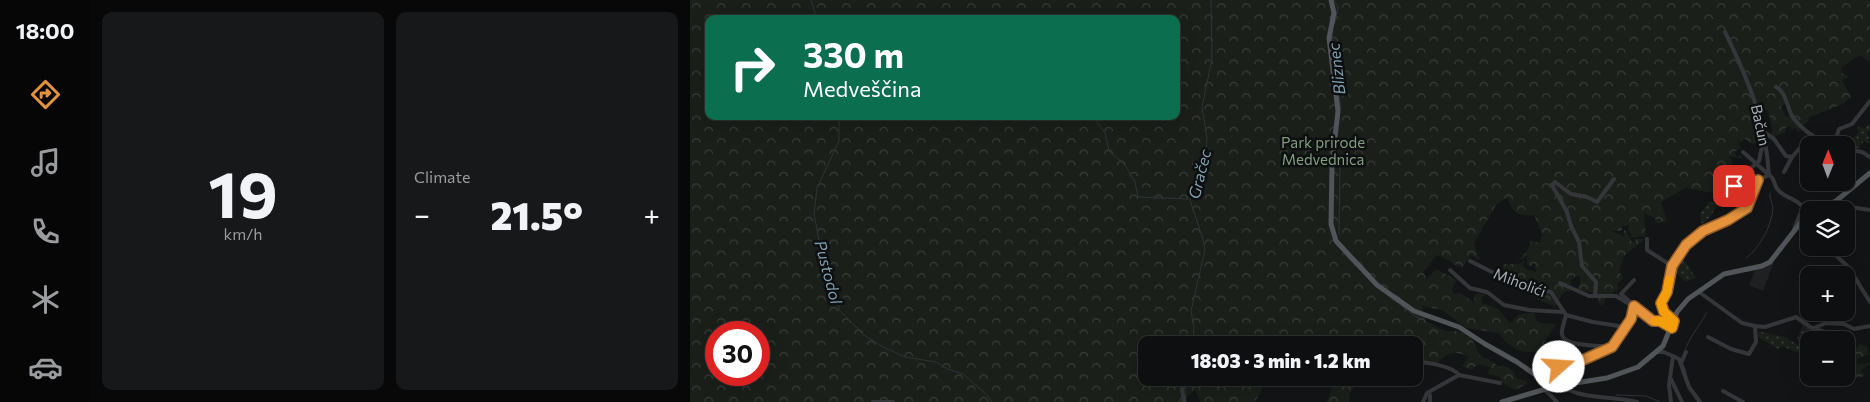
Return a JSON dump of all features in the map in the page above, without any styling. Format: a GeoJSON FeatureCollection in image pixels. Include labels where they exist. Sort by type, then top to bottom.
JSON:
{"type":"FeatureCollection","features":[{"type":"Feature","properties":{"kind":"main road"},"geometry":{"type":"LineString","coordinates":[[1331,0],[1334,13],[1329,38],[1338,118],[1332,164],[1331,224],[1336,241],[1377,285],[1414,311],[1459,327],[1531,372],[1549,387]]}},
{"type":"Feature","properties":{"kind":"main road"},"geometry":{"type":"LineString","coordinates":[[1835,201],[1870,173]]}},
{"type":"Feature","properties":{"kind":"main road"},"geometry":{"type":"LineString","coordinates":[[1502,402],[1549,387],[1607,378],[1626,372],[1646,362],[1657,352],[1664,349],[1674,321],[1683,304],[1728,272],[1755,268],[1770,262],[1778,255],[1800,222]]}},
{"type":"Feature","properties":{"kind":"street","name":"Bačun"},"geometry":{"type":"LineString","coordinates":[[1725,32],[1755,98],[1768,148],[1769,174]]}},
{"type":"Feature","properties":{"kind":"street"},"geometry":{"type":"LineString","coordinates":[[1776,87],[1781,90],[1792,115],[1801,127],[1814,136]]}},
{"type":"Feature","properties":{"kind":"street"},"geometry":{"type":"LineString","coordinates":[[1836,136],[1838,129],[1852,124],[1870,101]]}},
{"type":"Feature","properties":{"kind":"street"},"geometry":{"type":"LineString","coordinates":[[1745,183],[1750,169],[1757,162],[1764,134],[1774,139],[1786,156],[1792,157]]}},
{"type":"Feature","properties":{"kind":"street"},"geometry":{"type":"LineString","coordinates":[[1784,172],[1792,157],[1800,149]]}},
{"type":"Feature","properties":{"kind":"street"},"geometry":{"type":"LineString","coordinates":[[1855,151],[1862,152],[1870,157]]}},
{"type":"Feature","properties":{"kind":"street"},"geometry":{"type":"LineString","coordinates":[[1743,152],[1769,174],[1780,192],[1800,205]]}},
{"type":"Feature","properties":{"kind":"street"},"geometry":{"type":"LineString","coordinates":[[1734,186],[1758,180],[1769,174]]}},
{"type":"Feature","properties":{"kind":"street"},"geometry":{"type":"LineString","coordinates":[[1595,296],[1596,282],[1582,266],[1579,242],[1567,212],[1552,184],[1555,182],[1571,194],[1587,196],[1597,202],[1614,179]]}},
{"type":"Feature","properties":{"kind":"street"},"geometry":{"type":"LineString","coordinates":[[1674,321],[1664,312],[1661,303],[1667,292],[1672,266],[1686,245],[1698,235],[1747,208],[1758,180]]}},
{"type":"Feature","properties":{"kind":"street"},"geometry":{"type":"LineString","coordinates":[[1855,208],[1870,210]]}},
{"type":"Feature","properties":{"kind":"street"},"geometry":{"type":"LineString","coordinates":[[1794,229],[1800,214]]}},
{"type":"Feature","properties":{"kind":"street"},"geometry":{"type":"LineString","coordinates":[[1647,239],[1647,250],[1672,266]]}},
{"type":"Feature","properties":{"kind":"street"},"geometry":{"type":"LineString","coordinates":[[1836,256],[1847,266],[1862,286],[1869,300]]}},
{"type":"Feature","properties":{"kind":"street","name":"Miholići"},"geometry":{"type":"LineString","coordinates":[[1470,261],[1514,283],[1551,292],[1564,314]]}},
{"type":"Feature","properties":{"kind":"street","name":"Miholići"},"geometry":{"type":"LineString","coordinates":[[1450,270],[1470,288],[1488,292],[1504,305],[1564,314],[1593,322],[1625,327]]}},
{"type":"Feature","properties":{"kind":"street"},"geometry":{"type":"LineString","coordinates":[[1634,280],[1621,294],[1634,307]]}},
{"type":"Feature","properties":{"kind":"street"},"geometry":{"type":"LineString","coordinates":[[1560,283],[1582,294],[1616,296],[1653,321],[1660,321],[1672,328]]}},
{"type":"Feature","properties":{"kind":"street"},"geometry":{"type":"LineString","coordinates":[[1702,292],[1742,323],[1765,327],[1796,317],[1823,331]]}},
{"type":"Feature","properties":{"kind":"street"},"geometry":{"type":"LineString","coordinates":[[1557,402],[1549,387],[1557,375],[1560,366],[1574,364],[1612,347],[1631,319],[1634,307]]}},
{"type":"Feature","properties":{"kind":"street"},"geometry":{"type":"LineString","coordinates":[[1564,314],[1561,332],[1564,340],[1572,344],[1612,347]]}},
{"type":"Feature","properties":{"kind":"street"},"geometry":{"type":"LineString","coordinates":[[1814,328],[1826,323],[1844,324],[1854,329],[1870,326]]}},
{"type":"Feature","properties":{"kind":"street"},"geometry":{"type":"LineString","coordinates":[[1708,337],[1749,354],[1756,342],[1755,326]]}},
{"type":"Feature","properties":{"kind":"street"},"geometry":{"type":"LineString","coordinates":[[1531,372],[1546,363],[1548,347]]}},
{"type":"Feature","properties":{"kind":"street"},"geometry":{"type":"LineString","coordinates":[[1664,349],[1681,363],[1689,387],[1700,402]]}},
{"type":"Feature","properties":{"kind":"street"},"geometry":{"type":"LineString","coordinates":[[1681,363],[1686,352]]}},
{"type":"Feature","properties":{"kind":"street"},"geometry":{"type":"LineString","coordinates":[[1671,402],[1669,386],[1673,356]]}},
{"type":"Feature","properties":{"kind":"street"},"geometry":{"type":"LineString","coordinates":[[1423,362],[1453,369],[1459,375],[1500,383]]}},
{"type":"Feature","properties":{"kind":"street"},"geometry":{"type":"LineString","coordinates":[[1423,402],[1427,393],[1459,375]]}},
{"type":"Feature","properties":{"kind":"street"},"geometry":{"type":"LineString","coordinates":[[1670,377],[1682,402]]}},
{"type":"Feature","properties":{"kind":"street"},"geometry":{"type":"LineString","coordinates":[[1183,386],[1184,402]]}},
{"type":"Feature","properties":{"kind":"street"},"geometry":{"type":"LineString","coordinates":[[1562,386],[1595,398],[1610,397],[1636,402]]}},
{"type":"Feature","properties":{"kind":"street"},"geometry":{"type":"LineString","coordinates":[[1723,391],[1743,402]]}},
{"type":"Feature","properties":{"kind":"street"},"geometry":{"type":"LineString","coordinates":[[1430,394],[1430,402]]}},
{"type":"Feature","properties":{"kind":"street"},"geometry":{"type":"LineString","coordinates":[[1595,398],[1599,402]]}},
{"type":"Feature","properties":{"kind":"street"},"geometry":{"type":"LineString","coordinates":[[873,402],[892,402]]}},
{"type":"Feature","properties":{"kind":"shaded area"},"geometry":{"type":"Polygon","coordinates":[[[1774,262],[1763,291],[1749,285],[1755,270],[1774,262]]]}},
{"type":"Feature","properties":{"kind":"green space","name":"Park prirode Medvednica"},"geometry":{"type":"Polygon","coordinates":[[[690,0],[1870,0],[1870,60],[1868,61],[1860,55],[1841,68],[1842,73],[1850,77],[1842,80],[1851,97],[1843,104],[1810,117],[1806,124],[1801,125],[1788,103],[1781,105],[1785,116],[1793,117],[1801,128],[1798,133],[1795,127],[1791,129],[1791,126],[1785,128],[1786,132],[1774,137],[1770,133],[1773,131],[1768,110],[1753,115],[1760,139],[1754,145],[1744,138],[1741,143],[1737,139],[1741,148],[1734,152],[1737,157],[1741,155],[1742,159],[1728,156],[1732,160],[1731,167],[1726,166],[1721,178],[1715,181],[1715,183],[1721,185],[1721,180],[1724,178],[1724,180],[1729,180],[1730,187],[1721,188],[1713,193],[1686,188],[1661,202],[1667,221],[1657,224],[1655,218],[1644,214],[1646,238],[1641,236],[1630,238],[1632,234],[1627,230],[1629,225],[1622,226],[1622,231],[1612,231],[1624,236],[1624,230],[1626,231],[1632,242],[1636,242],[1635,239],[1645,239],[1624,256],[1619,271],[1623,279],[1617,284],[1619,289],[1611,294],[1607,294],[1604,304],[1600,305],[1594,293],[1576,290],[1580,284],[1580,277],[1576,276],[1571,280],[1570,290],[1563,293],[1555,307],[1527,294],[1528,286],[1519,284],[1518,280],[1515,281],[1513,277],[1510,279],[1503,268],[1503,264],[1517,264],[1525,261],[1523,266],[1528,270],[1536,272],[1535,264],[1532,263],[1532,266],[1527,265],[1527,255],[1524,259],[1519,259],[1527,251],[1531,241],[1540,243],[1542,233],[1534,215],[1516,213],[1507,197],[1496,205],[1474,243],[1480,260],[1471,255],[1462,268],[1437,255],[1423,272],[1427,279],[1436,269],[1457,280],[1452,289],[1454,294],[1459,292],[1474,302],[1475,295],[1479,293],[1487,294],[1482,297],[1482,303],[1499,309],[1510,324],[1518,315],[1534,312],[1536,320],[1541,323],[1556,324],[1539,351],[1527,352],[1516,349],[1507,343],[1499,333],[1466,328],[1442,310],[1422,306],[1426,321],[1446,331],[1457,331],[1471,337],[1481,357],[1500,367],[1503,365],[1508,367],[1516,378],[1526,381],[1527,384],[1515,390],[1501,382],[1500,377],[1488,374],[1489,367],[1478,364],[1471,370],[1462,366],[1469,357],[1459,353],[1444,357],[1436,365],[1423,361],[1423,336],[1138,336],[1138,386],[1264,386],[1254,402],[1201,402],[1195,390],[1181,402],[690,402],[690,0]]]}},
{"type":"Feature","properties":{"kind":"green space"},"geometry":{"type":"Polygon","coordinates":[[[1870,123],[1870,130],[1867,133],[1870,142],[1868,144],[1864,141],[1855,150],[1855,136],[1858,127],[1865,128],[1870,123]]]}},
{"type":"Feature","properties":{"kind":"green space"},"geometry":{"type":"Polygon","coordinates":[[[1709,201],[1718,205],[1707,221],[1701,224],[1700,214],[1709,201]]]}},
{"type":"Feature","properties":{"kind":"green space"},"geometry":{"type":"Polygon","coordinates":[[[1682,257],[1696,278],[1685,282],[1675,271],[1682,257]]]}},
{"type":"Feature","properties":{"kind":"green space"},"geometry":{"type":"Polygon","coordinates":[[[1804,322],[1806,328],[1819,331],[1800,331],[1804,322]]]}},
{"type":"Feature","properties":{"kind":"green space"},"geometry":{"type":"Polygon","coordinates":[[[1758,331],[1785,337],[1800,346],[1800,352],[1782,346],[1778,349],[1758,337],[1758,331]]]}},
{"type":"Feature","properties":{"kind":"green space"},"geometry":{"type":"Polygon","coordinates":[[[1860,344],[1868,347],[1867,351],[1870,354],[1857,359],[1857,364],[1870,363],[1860,372],[1864,373],[1865,376],[1855,379],[1855,347],[1857,348],[1860,344]]]}},
{"type":"Feature","properties":{"kind":"green space"},"geometry":{"type":"Polygon","coordinates":[[[1331,386],[1355,386],[1350,393],[1349,402],[1327,402],[1331,392],[1331,386]]]}},
{"type":"Feature","properties":{"kind":"waterway","name":"Pustodol"},"geometry":{"type":"LineString","coordinates":[[811,0],[816,15]]}},
{"type":"Feature","properties":{"kind":"waterway","name":"Gračec"},"geometry":{"type":"LineString","coordinates":[[1194,336],[1191,311],[1205,250],[1190,200],[1205,162],[1207,137],[1202,107],[1212,59],[1211,0]]}},
{"type":"Feature","properties":{"kind":"waterway","name":"Bliznec"},"geometry":{"type":"LineString","coordinates":[[1334,0],[1338,7],[1335,23]]}},
{"type":"Feature","properties":{"kind":"waterway","name":"Bliznec"},"geometry":{"type":"LineString","coordinates":[[1332,34],[1341,110]]}},
{"type":"Feature","properties":{"kind":"waterway","name":"Pustodol"},"geometry":{"type":"LineString","coordinates":[[839,120],[839,141],[817,188],[814,214],[823,261],[834,284],[839,310],[864,335],[881,346],[905,357],[936,362],[948,369],[963,374],[987,395],[992,402]]}},
{"type":"Feature","properties":{"kind":"waterway"},"geometry":{"type":"LineString","coordinates":[[1096,120],[1105,133],[1109,151],[1125,165],[1135,182],[1138,197],[1189,199]]}},
{"type":"Feature","properties":{"kind":"waterway","name":"Bliznec"},"geometry":{"type":"LineString","coordinates":[[1339,234],[1340,161]]}},
{"type":"Feature","properties":{"kind":"waterway"},"geometry":{"type":"LineString","coordinates":[[1746,258],[1756,249],[1770,223],[1773,209],[1770,193]]}},
{"type":"Feature","properties":{"kind":"waterway","name":"Bliznec"},"geometry":{"type":"LineString","coordinates":[[1344,254],[1355,265]]}},
{"type":"Feature","properties":{"kind":"waterway","name":"Bliznec"},"geometry":{"type":"LineString","coordinates":[[1381,290],[1416,317],[1424,319]]}},
{"type":"Feature","properties":{"kind":"waterway"},"geometry":{"type":"LineString","coordinates":[[1684,353],[1691,337],[1707,312]]}},
{"type":"Feature","properties":{"kind":"waterway"},"geometry":{"type":"LineString","coordinates":[[1683,364],[1686,372]]}},
{"type":"Feature","properties":{"kind":"waterway"},"geometry":{"type":"LineString","coordinates":[[1686,383],[1696,400]]}},
{"type":"Feature","properties":{"kind":"waterway","name":"Gračec"},"geometry":{"type":"LineString","coordinates":[[1186,386],[1186,402]]}},
{"type":"Feature","properties":{"kind":"waterway","name":"Bliznec"},"geometry":{"type":"LineString","coordinates":[[1616,395],[1646,396],[1660,402]]}},
{"type":"Feature","properties":{"kind":"slow traffic"},"geometry":{"type":"LineString","coordinates":[[1655,321],[1660,321],[1672,328],[1674,321],[1664,312],[1661,303],[1667,292],[1669,280]]}},
{"type":"Feature","properties":{"kind":"route"},"geometry":{"type":"LineString","coordinates":[[1559,367],[1574,364],[1612,347],[1620,338],[1631,319],[1634,306],[1653,321],[1660,321],[1672,328],[1674,321],[1664,312],[1661,303],[1667,292],[1672,266],[1678,260],[1686,245],[1703,231],[1728,220],[1747,208],[1758,180],[1734,186]]}}]}
